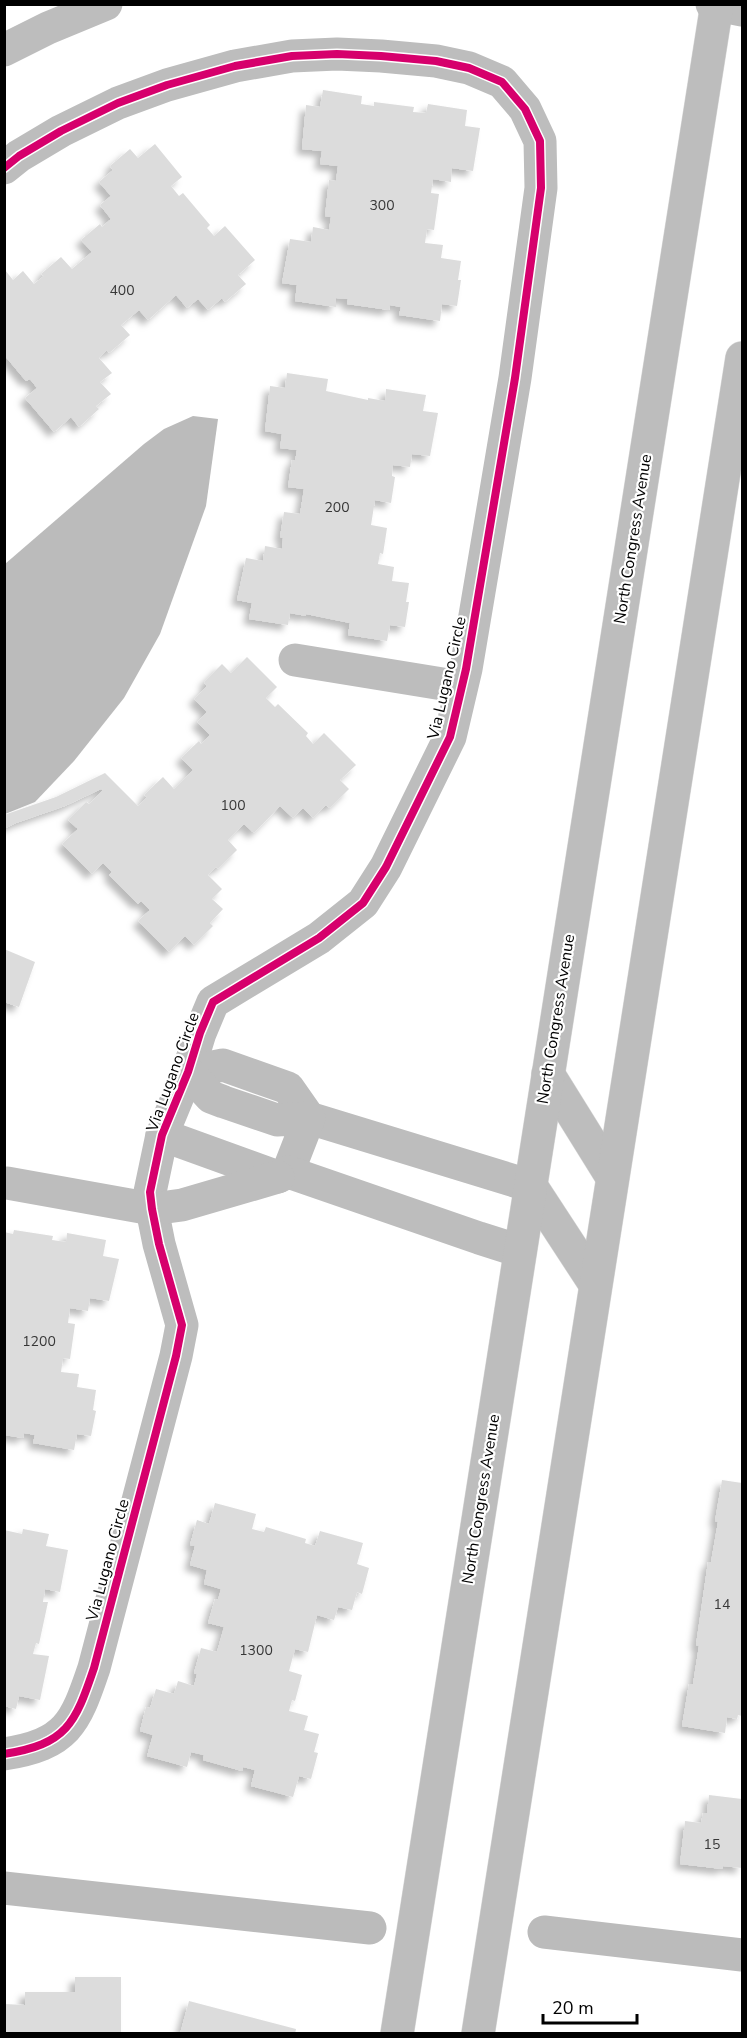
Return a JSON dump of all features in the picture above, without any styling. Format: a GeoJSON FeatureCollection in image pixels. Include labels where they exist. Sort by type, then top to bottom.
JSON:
{"type":"FeatureCollection","features":[{"type":"Feature","properties":{"kind":"main road"},"geometry":{"type":"LineString","coordinates":[[4,50],[48,27],[106,4]]}},
{"type":"Feature","properties":{"kind":"main road"},"geometry":{"type":"LineString","coordinates":[[715,5],[742,10]]}},
{"type":"Feature","properties":{"kind":"main road","name":"North Congress Avenue"},"geometry":{"type":"LineString","coordinates":[[397,2034],[715,5]]}},
{"type":"Feature","properties":{"kind":"main road","name":"Via Lugano Circle"},"geometry":{"type":"LineString","coordinates":[[4,168],[19,156],[61,131],[118,103],[167,85],[224,69],[292,56],[337,54],[436,61],[469,68],[502,82],[525,109],[540,141],[541,188],[515,378],[461,687],[450,737],[386,867],[363,903],[319,938],[213,1002],[162,1135],[150,1192],[152,1209],[182,1325],[176,1356],[94,1668],[80,1707],[61,1735],[40,1746],[4,1754]]}},
{"type":"Feature","properties":{"kind":"main road"},"geometry":{"type":"LineString","coordinates":[[478,2034],[742,358]]}},
{"type":"Feature","properties":{"kind":"main road"},"geometry":{"type":"LineString","coordinates":[[295,660],[461,687]]}},
{"type":"Feature","properties":{"kind":"main road","name":"Via Lugano Circle"},"geometry":{"type":"LineString","coordinates":[[188,1072],[223,1065],[288,1088],[309,1118]]}},
{"type":"Feature","properties":{"kind":"main road"},"geometry":{"type":"LineString","coordinates":[[548,1074],[612,1177]]}},
{"type":"Feature","properties":{"kind":"main road"},"geometry":{"type":"LineString","coordinates":[[7,1183],[152,1209],[182,1205],[283,1175],[309,1118],[531,1185],[595,1284]]}},
{"type":"Feature","properties":{"kind":"main road","name":"Via Lugano Circle"},"geometry":{"type":"LineString","coordinates":[[162,1135],[520,1251]]}},
{"type":"Feature","properties":{"kind":"shaded area"},"geometry":{"type":"Polygon","coordinates":[[[193,416],[218,419],[206,506],[160,634],[124,698],[74,761],[35,802],[5,814],[5,564],[144,444],[164,429],[193,416]]]}},
{"type":"Feature","properties":{"kind":"building"},"geometry":{"type":"Polygon","coordinates":[[[323,90],[362,96],[361,104],[374,106],[374,102],[414,107],[413,112],[426,113],[428,104],[467,110],[465,126],[480,128],[473,171],[452,168],[451,182],[433,179],[431,193],[439,194],[434,230],[427,229],[425,243],[443,245],[441,258],[461,261],[457,306],[442,304],[440,321],[399,315],[401,307],[390,305],[389,310],[347,304],[348,299],[336,298],[336,307],[295,301],[297,285],[282,283],[290,239],[311,242],[313,227],[329,230],[331,217],[325,216],[329,180],[336,181],[338,166],[320,164],[322,151],[302,149],[306,105],[320,107],[323,90]]]}},
{"type":"Feature","properties":{"kind":"building"},"geometry":{"type":"Polygon","coordinates":[[[155,144],[182,177],[171,186],[179,196],[183,193],[210,225],[207,228],[214,236],[225,226],[255,260],[238,275],[246,284],[225,302],[222,298],[208,310],[198,299],[187,308],[176,295],[148,320],[139,310],[121,325],[130,335],[109,353],[107,350],[99,358],[112,373],[100,382],[111,394],[96,406],[99,409],[79,427],[71,417],[54,432],[25,398],[37,388],[30,379],[26,381],[5,356],[5,270],[13,280],[23,271],[34,284],[44,276],[41,274],[61,257],[72,269],[92,252],[81,240],[100,224],[102,227],[111,219],[100,205],[111,196],[99,182],[113,170],[110,166],[130,149],[138,158],[155,144]]]}},
{"type":"Feature","properties":{"kind":"building"},"geometry":{"type":"Polygon","coordinates":[[[287,373],[328,379],[326,391],[368,400],[368,398],[385,401],[386,389],[426,395],[423,411],[438,413],[430,456],[412,454],[410,467],[393,465],[392,476],[395,477],[391,503],[375,500],[371,525],[387,528],[383,554],[380,553],[378,564],[394,567],[392,581],[409,583],[405,627],[390,625],[387,641],[348,635],[350,623],[306,614],[306,616],[290,613],[288,625],[249,619],[252,603],[237,600],[246,558],[263,561],[265,546],[282,549],[283,538],[280,537],[284,512],[300,514],[304,489],[288,487],[292,460],[295,461],[297,450],[280,448],[282,434],[265,431],[270,386],[285,388],[287,373]]]}},
{"type":"Feature","properties":{"kind":"building"},"geometry":{"type":"Polygon","coordinates":[[[247,657],[277,687],[266,698],[275,707],[278,704],[308,733],[306,736],[313,744],[324,733],[356,765],[340,780],[349,789],[330,808],[326,805],[313,818],[303,808],[293,818],[280,806],[254,833],[244,824],[228,840],[237,850],[218,869],[216,867],[208,875],[222,889],[212,899],[223,909],[210,923],[213,926],[194,945],[185,936],[169,952],[138,921],[150,910],[141,901],[138,904],[109,875],[112,872],[103,863],[92,874],[62,844],[78,829],[68,820],[86,802],[89,804],[103,790],[4,829],[4,815],[56,797],[105,773],[138,806],[147,797],[144,795],[163,777],[174,789],[193,770],[181,758],[199,741],[201,744],[210,735],[197,722],[207,712],[194,699],[207,686],[204,682],[222,664],[231,673],[247,657]]]}},
{"type":"Feature","properties":{"kind":"building"},"geometry":{"type":"Polygon","coordinates":[[[4,949],[35,962],[19,1007],[4,1002],[4,949]]]}},
{"type":"Feature","properties":{"kind":"building"},"geometry":{"type":"Polygon","coordinates":[[[14,1230],[53,1236],[52,1240],[66,1242],[67,1233],[106,1240],[103,1256],[119,1259],[109,1301],[90,1298],[88,1311],[70,1308],[68,1323],[75,1324],[70,1359],[63,1358],[61,1372],[79,1374],[77,1387],[96,1390],[93,1410],[96,1411],[91,1436],[77,1434],[74,1450],[33,1443],[35,1435],[24,1433],[23,1438],[4,1435],[4,1232],[13,1234],[14,1230]]]}},
{"type":"Feature","properties":{"kind":"building"},"geometry":{"type":"Polygon","coordinates":[[[722,1480],[742,1483],[742,1716],[738,1715],[737,1719],[727,1717],[725,1733],[682,1726],[689,1684],[693,1684],[699,1646],[696,1645],[708,1562],[711,1562],[718,1522],[715,1521],[722,1480]]]}},
{"type":"Feature","properties":{"kind":"building"},"geometry":{"type":"Polygon","coordinates":[[[215,1503],[256,1514],[252,1529],[264,1532],[266,1527],[306,1539],[305,1543],[315,1546],[320,1531],[363,1543],[357,1564],[369,1568],[362,1594],[357,1592],[352,1610],[338,1607],[334,1620],[317,1615],[308,1652],[295,1649],[289,1671],[302,1675],[295,1701],[292,1700],[289,1711],[308,1716],[304,1730],[319,1734],[314,1752],[318,1753],[311,1779],[299,1776],[293,1797],[251,1786],[255,1770],[243,1767],[242,1771],[203,1760],[204,1755],[191,1752],[187,1767],[147,1756],[153,1735],[140,1731],[146,1707],[150,1708],[156,1689],[174,1694],[178,1681],[194,1686],[197,1674],[194,1673],[201,1648],[217,1652],[224,1627],[208,1623],[215,1599],[218,1600],[221,1589],[204,1584],[207,1570],[190,1565],[195,1546],[190,1545],[197,1520],[209,1524],[215,1503]]]}},
{"type":"Feature","properties":{"kind":"building"},"geometry":{"type":"Polygon","coordinates":[[[23,1529],[49,1534],[46,1546],[68,1550],[60,1592],[45,1589],[43,1602],[48,1602],[39,1644],[36,1643],[33,1654],[49,1656],[40,1700],[19,1696],[16,1709],[4,1706],[4,1530],[22,1534],[23,1529]]]}},
{"type":"Feature","properties":{"kind":"building"},"geometry":{"type":"Polygon","coordinates":[[[709,1795],[742,1799],[742,1868],[723,1866],[722,1869],[680,1864],[685,1821],[701,1823],[703,1813],[707,1813],[709,1795]]]}},
{"type":"Feature","properties":{"kind":"building"},"geometry":{"type":"Polygon","coordinates":[[[75,1977],[121,1977],[121,2034],[4,2034],[4,2004],[25,2005],[25,1992],[75,1992],[75,1977]]]}},
{"type":"Feature","properties":{"kind":"building"},"geometry":{"type":"Polygon","coordinates":[[[189,2001],[296,2029],[295,2034],[180,2034],[189,2001]]]}},
{"type":"Feature","properties":{"kind":"waterway"},"geometry":{"type":"LineString","coordinates":[[4,1888],[370,1928]]}},
{"type":"Feature","properties":{"kind":"waterway"},"geometry":{"type":"LineString","coordinates":[[544,1932],[742,1955]]}},
{"type":"Feature","properties":{"kind":"cycle path"},"geometry":{"type":"LineString","coordinates":[[4,168],[19,156],[61,131],[118,103],[167,85],[235,66],[292,56],[337,54],[436,61],[469,68],[502,82],[525,109],[540,141],[541,188],[515,378],[466,669],[450,737],[386,867],[363,903],[319,938],[213,1002],[162,1135],[150,1192],[159,1244],[182,1325],[176,1356],[94,1668],[81,1704],[66,1728],[42,1744],[4,1754]]}}]}
